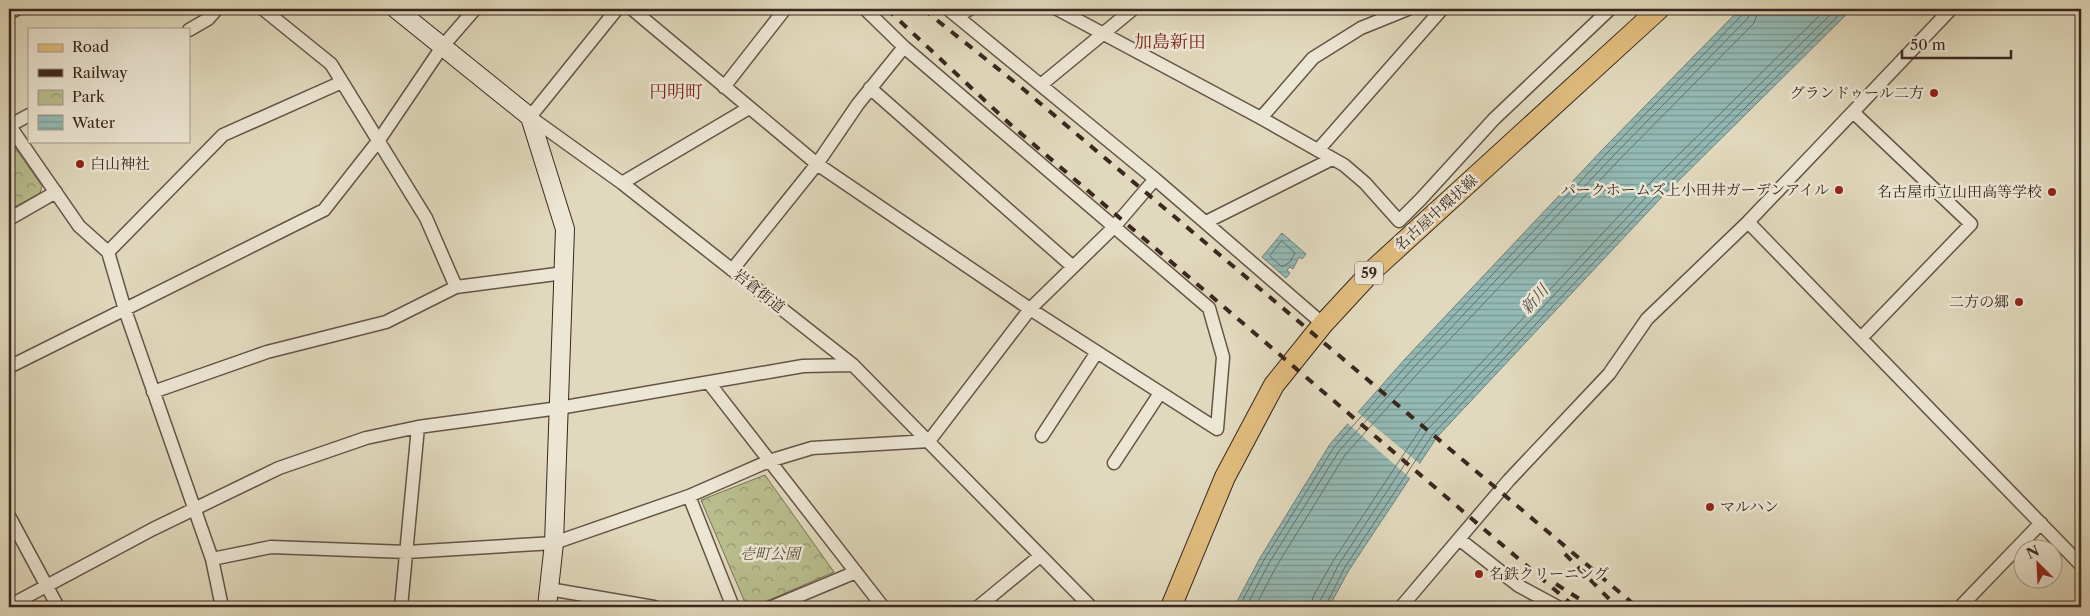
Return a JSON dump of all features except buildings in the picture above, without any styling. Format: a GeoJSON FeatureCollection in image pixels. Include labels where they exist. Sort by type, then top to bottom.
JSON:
{"type":"FeatureCollection","features":[{"type":"Feature","properties":{"kind":"main road","name":"名古屋中環状線"},"geometry":{"type":"LineString","coordinates":[[1171,607],[1225,477],[1269,393],[1323,324],[1372,271],[1659,9]]}},
{"type":"Feature","properties":{"kind":"street"},"geometry":{"type":"LineString","coordinates":[[9,13],[17,9]]}},
{"type":"Feature","properties":{"kind":"street"},"geometry":{"type":"LineString","coordinates":[[190,29],[208,19],[217,9]]}},
{"type":"Feature","properties":{"kind":"street"},"geometry":{"type":"LineString","coordinates":[[264,9],[331,64],[426,218],[456,287]]}},
{"type":"Feature","properties":{"kind":"street","name":"岩倉街道"},"geometry":{"type":"LineString","coordinates":[[396,9],[530,117],[622,183],[853,365],[1091,607]]}},
{"type":"Feature","properties":{"kind":"street"},"geometry":{"type":"LineString","coordinates":[[9,367],[324,210],[379,140],[442,47],[475,9]]}},
{"type":"Feature","properties":{"kind":"street"},"geometry":{"type":"LineString","coordinates":[[547,607],[554,543],[565,229],[530,117],[617,9]]}},
{"type":"Feature","properties":{"kind":"street"},"geometry":{"type":"LineString","coordinates":[[632,9],[817,164],[1030,309],[1217,429],[1223,356],[1209,308],[904,47],[865,9]]}},
{"type":"Feature","properties":{"kind":"street"},"geometry":{"type":"LineString","coordinates":[[724,87],[785,9]]}},
{"type":"Feature","properties":{"kind":"street"},"geometry":{"type":"LineString","coordinates":[[952,12],[970,9]]}},
{"type":"Feature","properties":{"kind":"street"},"geometry":{"type":"LineString","coordinates":[[1057,9],[1319,149],[1344,165],[1365,183],[1399,220],[1494,119],[1610,9]]}},
{"type":"Feature","properties":{"kind":"street"},"geometry":{"type":"LineString","coordinates":[[1042,84],[1133,9]]}},
{"type":"Feature","properties":{"kind":"street"},"geometry":{"type":"LineString","coordinates":[[1261,118],[1313,58],[1362,28],[1408,9]]}},
{"type":"Feature","properties":{"kind":"street"},"geometry":{"type":"LineString","coordinates":[[1319,149],[1442,9]]}},
{"type":"Feature","properties":{"kind":"street"},"geometry":{"type":"LineString","coordinates":[[1401,607],[1509,480],[1609,374],[1647,319],[1748,222],[1951,9]]}},
{"type":"Feature","properties":{"kind":"street"},"geometry":{"type":"LineString","coordinates":[[952,12],[1042,84],[1155,179],[1323,324]]}},
{"type":"Feature","properties":{"kind":"street"},"geometry":{"type":"LineString","coordinates":[[732,270],[817,164],[870,88],[904,47]]}},
{"type":"Feature","properties":{"kind":"street"},"geometry":{"type":"LineString","coordinates":[[108,252],[223,136],[342,82]]}},
{"type":"Feature","properties":{"kind":"street"},"geometry":{"type":"LineString","coordinates":[[870,88],[1072,266]]}},
{"type":"Feature","properties":{"kind":"street"},"geometry":{"type":"LineString","coordinates":[[622,183],[749,108]]}},
{"type":"Feature","properties":{"kind":"street"},"geometry":{"type":"LineString","coordinates":[[1853,112],[1971,224],[1861,338]]}},
{"type":"Feature","properties":{"kind":"street"},"geometry":{"type":"LineString","coordinates":[[28,116],[9,125],[79,226],[108,252],[125,310],[212,559],[222,607]]}},
{"type":"Feature","properties":{"kind":"street"},"geometry":{"type":"LineString","coordinates":[[1206,222],[1332,159]]}},
{"type":"Feature","properties":{"kind":"street"},"geometry":{"type":"LineString","coordinates":[[212,559],[271,547],[406,552],[554,543],[690,496],[769,461],[812,448],[929,441],[1030,309],[1114,227],[1155,179]]}},
{"type":"Feature","properties":{"kind":"street"},"geometry":{"type":"LineString","coordinates":[[9,219],[56,192]]}},
{"type":"Feature","properties":{"kind":"street"},"geometry":{"type":"LineString","coordinates":[[1748,222],[2081,565]]}},
{"type":"Feature","properties":{"kind":"street"},"geometry":{"type":"LineString","coordinates":[[153,392],[267,352],[386,322],[456,287],[564,273]]}},
{"type":"Feature","properties":{"kind":"street"},"geometry":{"type":"LineString","coordinates":[[1042,436],[1097,352]]}},
{"type":"Feature","properties":{"kind":"street"},"geometry":{"type":"LineString","coordinates":[[9,606],[153,529],[279,468],[366,438],[418,427],[558,408],[803,366],[853,365]]}},
{"type":"Feature","properties":{"kind":"street"},"geometry":{"type":"LineString","coordinates":[[709,382],[883,607]]}},
{"type":"Feature","properties":{"kind":"street"},"geometry":{"type":"LineString","coordinates":[[1114,463],[1160,392]]}},
{"type":"Feature","properties":{"kind":"street"},"geometry":{"type":"LineString","coordinates":[[401,607],[418,427]]}},
{"type":"Feature","properties":{"kind":"street"},"geometry":{"type":"LineString","coordinates":[[690,496],[733,607]]}},
{"type":"Feature","properties":{"kind":"street"},"geometry":{"type":"LineString","coordinates":[[9,516],[58,607]]}},
{"type":"Feature","properties":{"kind":"street"},"geometry":{"type":"LineString","coordinates":[[1960,607],[2041,523]]}},
{"type":"Feature","properties":{"kind":"street"},"geometry":{"type":"LineString","coordinates":[[1458,539],[1519,586],[1558,607]]}},
{"type":"Feature","properties":{"kind":"street"},"geometry":{"type":"LineString","coordinates":[[978,607],[1040,556]]}},
{"type":"Feature","properties":{"kind":"street"},"geometry":{"type":"LineString","coordinates":[[772,607],[856,572]]}},
{"type":"Feature","properties":{"kind":"street"},"geometry":{"type":"LineString","coordinates":[[549,589],[654,607]]}},
{"type":"Feature","properties":{"kind":"green space"},"geometry":{"type":"Polygon","coordinates":[[[9,139],[42,186],[40,193],[9,210],[9,139]]]}},
{"type":"Feature","properties":{"kind":"green space","name":"壱町公園"},"geometry":{"type":"Polygon","coordinates":[[[765,475],[834,572],[753,607],[747,607],[701,500],[765,475]]]}},
{"type":"Feature","properties":{"kind":"water","name":"新川"},"geometry":{"type":"Polygon","coordinates":[[[1740,9],[1852,9],[1659,200],[1437,437],[1349,570],[1329,607],[1234,607],[1260,558],[1330,444],[1405,359],[1605,147],[1740,9]]]}},
{"type":"Feature","properties":{"kind":"water"},"geometry":{"type":"Polygon","coordinates":[[[1282,233],[1306,254],[1302,259],[1299,257],[1293,269],[1290,267],[1287,270],[1290,273],[1286,278],[1262,257],[1282,233]]]}},
{"type":"Feature","properties":{"kind":"pier"},"geometry":{"type":"Polygon","coordinates":[[[1356,411],[1421,465],[1411,479],[1346,422],[1356,411]]]}},
{"type":"Feature","properties":{"kind":"railway"},"geometry":{"type":"LineString","coordinates":[[887,9],[1011,125],[1575,607]]}},
{"type":"Feature","properties":{"kind":"railway"},"geometry":{"type":"LineString","coordinates":[[923,9],[1022,88],[1637,607]]}},
{"type":"Feature","properties":{"kind":"railway"},"geometry":{"type":"LineString","coordinates":[[1565,554],[1617,607]]}},
{"type":"Feature","properties":{"kind":"railway"},"geometry":{"type":"LineString","coordinates":[[1556,584],[1592,607]]}},
{"type":"Feature","properties":{"kind":"place","name":"グランドゥール二方"},"geometry":{"type":"Point","coordinates":[1934,93]}},
{"type":"Feature","properties":{"kind":"place","name":"白山神社"},"geometry":{"type":"Point","coordinates":[80,164]}},
{"type":"Feature","properties":{"kind":"place","name":"パークホームズ上小田井ガーデンアイル"},"geometry":{"type":"Point","coordinates":[1839,190]}},
{"type":"Feature","properties":{"kind":"place","name":"名古屋市立山田高等学校"},"geometry":{"type":"Point","coordinates":[2052,192]}},
{"type":"Feature","properties":{"kind":"place","name":"二方の郷"},"geometry":{"type":"Point","coordinates":[2019,302]}},
{"type":"Feature","properties":{"kind":"place","name":"マルハン"},"geometry":{"type":"Point","coordinates":[1710,507]}},
{"type":"Feature","properties":{"kind":"place","name":"名鉄クリーニング"},"geometry":{"type":"Point","coordinates":[1479,574]}},
{"type":"Feature","properties":{"kind":"district","name":"加島新田"},"geometry":{"type":"Point","coordinates":[1170,42]}},
{"type":"Feature","properties":{"kind":"district","name":"円明町"},"geometry":{"type":"Point","coordinates":[676,92]}}]}
